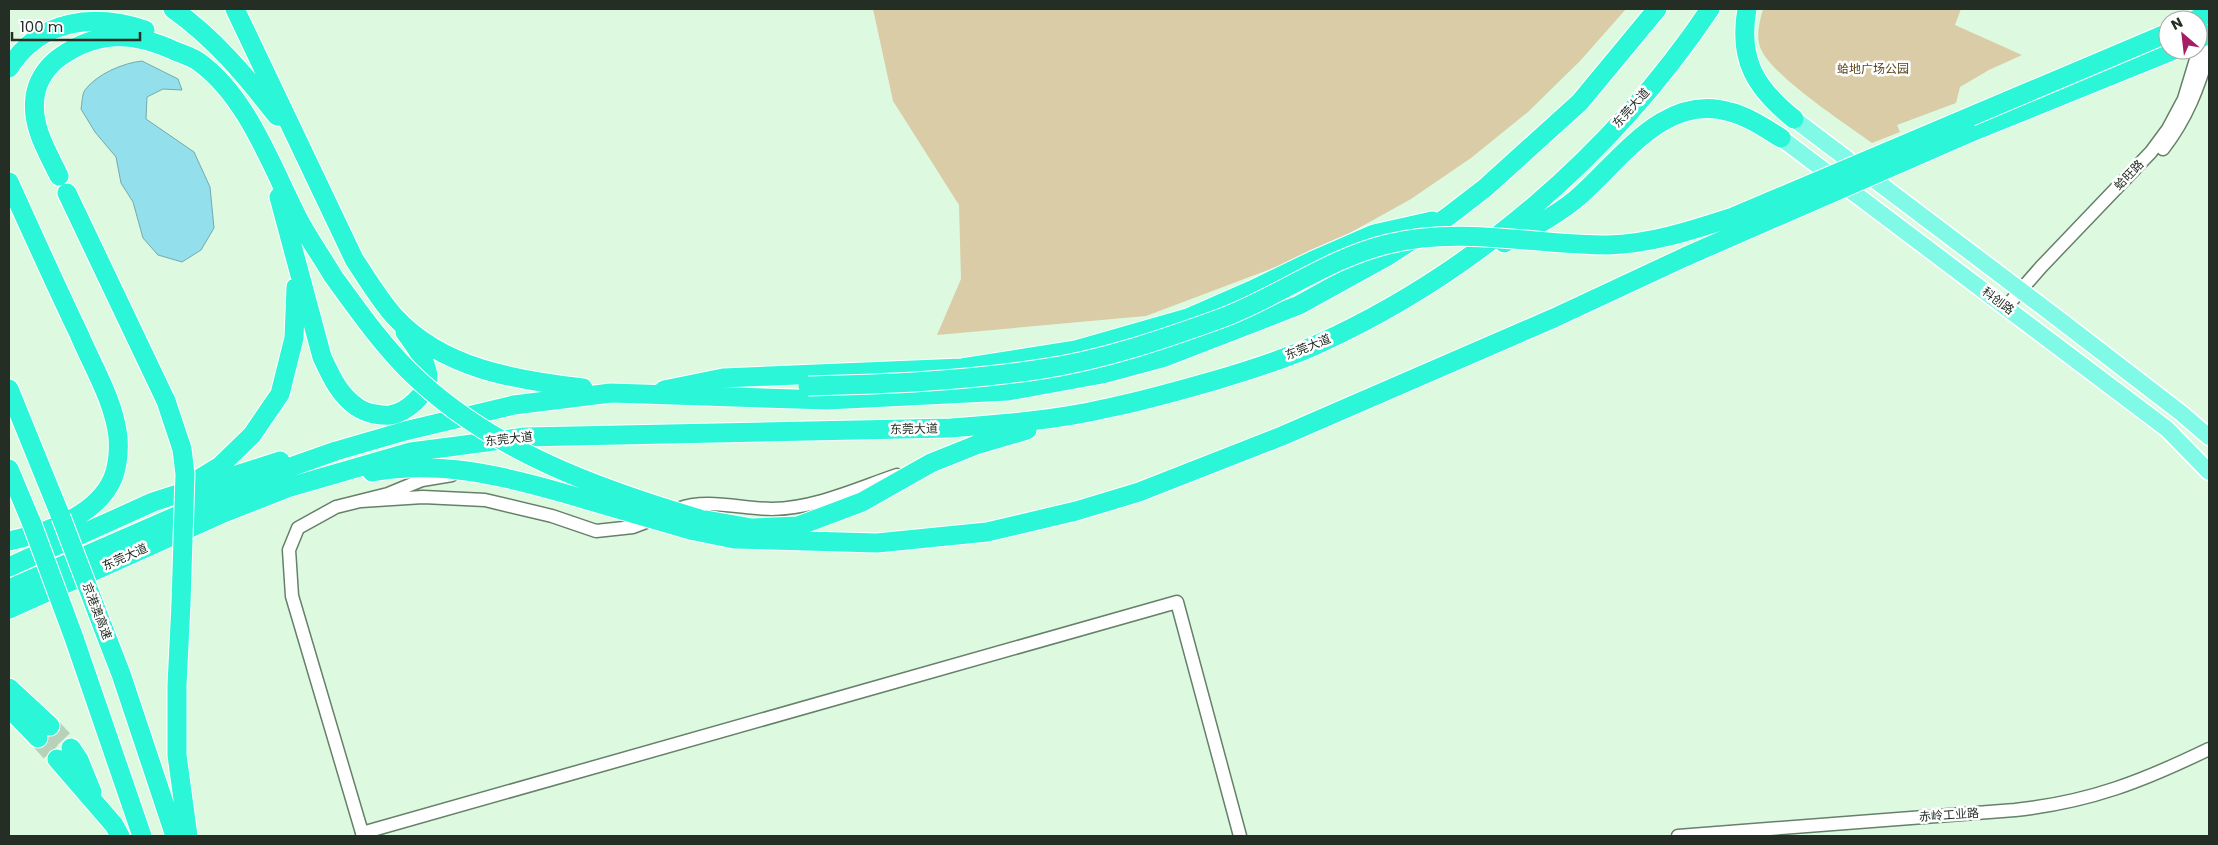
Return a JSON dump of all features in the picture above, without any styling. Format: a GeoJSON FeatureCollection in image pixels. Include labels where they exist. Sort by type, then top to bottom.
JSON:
{"type":"FeatureCollection","features":[{"type":"Feature","properties":{"kind":"highway"},"geometry":{"type":"LineString","coordinates":[[172,9],[196,26],[228,56],[260,94],[300,148]]}},
{"type":"Feature","properties":{"kind":"highway"},"geometry":{"type":"LineString","coordinates":[[235,9],[354,260],[373,289],[395,317],[424,362],[428,378],[423,392],[407,408],[391,415],[373,413],[358,408],[342,394],[331,378],[322,358],[263,148]]}},
{"type":"Feature","properties":{"kind":"highway","name":"东莞大道"},"geometry":{"type":"LineString","coordinates":[[9,589],[282,470],[336,451],[405,431],[514,405],[564,398],[644,393],[714,398],[827,400],[1008,391],[1102,374],[1165,357],[1299,305],[1386,257],[1446,218],[1485,188],[1580,102],[1657,9]]}},
{"type":"Feature","properties":{"kind":"highway","name":"东莞大道"},"geometry":{"type":"LineString","coordinates":[[9,609],[222,514],[290,487],[359,465],[411,452],[524,437],[951,428],[1016,423],[1108,409],[1240,373],[1314,346],[1408,297],[1483,247],[1561,181],[1604,138],[1683,49],[1710,9]]}},
{"type":"Feature","properties":{"kind":"highway"},"geometry":{"type":"LineString","coordinates":[[1747,9],[1744,28],[1745,50],[1751,68],[1761,88],[1772,102],[1794,119]]}},
{"type":"Feature","properties":{"kind":"highway"},"geometry":{"type":"LineString","coordinates":[[9,68],[23,51],[46,32],[70,23],[101,20],[132,26],[162,36],[198,61],[229,91],[263,148],[302,226],[333,276],[374,333],[409,371],[451,407],[523,452],[568,475],[734,540],[877,543],[987,532],[1076,511],[1139,492],[1282,436],[1554,318],[1687,256],[1969,133],[2158,57]]}},
{"type":"Feature","properties":{"kind":"highway"},"geometry":{"type":"LineString","coordinates":[[59,176],[38,131],[34,98],[37,86],[44,72],[55,60],[85,42],[108,37],[125,37],[150,40],[198,61]]}},
{"type":"Feature","properties":{"kind":"highway"},"geometry":{"type":"LineString","coordinates":[[395,317],[444,354],[492,373],[536,382],[644,393],[953,381],[1045,369],[1138,346],[1225,317],[1348,258],[1386,244],[1425,237],[1462,235],[1609,245],[1679,235],[1734,217],[2158,37]]}},
{"type":"Feature","properties":{"kind":"highway"},"geometry":{"type":"LineString","coordinates":[[1456,266],[1490,252],[1575,200],[1641,136],[1659,123],[1679,114],[1705,110],[1729,111],[1753,121],[1781,138]]}},
{"type":"Feature","properties":{"kind":"highway"},"geometry":{"type":"LineString","coordinates":[[9,541],[46,530],[76,516],[90,506],[112,479],[119,451],[114,419],[101,384],[10,184]]}},
{"type":"Feature","properties":{"kind":"highway"},"geometry":{"type":"LineString","coordinates":[[67,193],[166,401],[182,449],[185,474],[177,685],[177,754],[188,836]]}},
{"type":"Feature","properties":{"kind":"highway"},"geometry":{"type":"LineString","coordinates":[[644,393],[723,378],[952,369],[1009,362],[1076,350],[1188,318],[1374,234],[1446,218]]}},
{"type":"Feature","properties":{"kind":"highway"},"geometry":{"type":"LineString","coordinates":[[9,567],[153,502],[220,466],[252,436],[280,394],[294,338],[297,300],[292,246]]}},
{"type":"Feature","properties":{"kind":"highway","name":"京港澳高速"},"geometry":{"type":"LineString","coordinates":[[9,389],[61,517],[121,674],[175,836]]}},
{"type":"Feature","properties":{"kind":"highway"},"geometry":{"type":"LineString","coordinates":[[290,487],[387,469],[431,468],[474,471],[511,478],[563,493],[695,524],[752,528],[798,526],[862,502],[931,463],[976,445],[1108,409]]}},
{"type":"Feature","properties":{"kind":"highway"},"geometry":{"type":"LineString","coordinates":[[153,502],[301,454],[364,438],[405,431]]}},
{"type":"Feature","properties":{"kind":"highway"},"geometry":{"type":"LineString","coordinates":[[9,470],[32,524],[74,638],[142,836]]}},
{"type":"Feature","properties":{"kind":"highway"},"geometry":{"type":"LineString","coordinates":[[752,528],[819,542]]}},
{"type":"Feature","properties":{"kind":"highway"},"geometry":{"type":"LineString","coordinates":[[9,688],[44,732],[9,708]]}},
{"type":"Feature","properties":{"kind":"highway"},"geometry":{"type":"LineString","coordinates":[[64,754],[79,760],[98,807],[120,836]]}},
{"type":"Feature","properties":{"kind":"main road","name":"科创路"},"geometry":{"type":"LineString","coordinates":[[1794,119],[2181,412],[2209,437]]}},
{"type":"Feature","properties":{"kind":"main road","name":"科创路"},"geometry":{"type":"LineString","coordinates":[[1781,138],[2167,429],[2209,472]]}},
{"type":"Feature","properties":{"kind":"street","name":"蛤旺路"},"geometry":{"type":"LineString","coordinates":[[2010,310],[2024,292],[2151,152],[2168,129],[2184,99],[2209,15]]}},
{"type":"Feature","properties":{"kind":"street","name":"蛤旺路"},"geometry":{"type":"LineString","coordinates":[[2024,292],[2157,157],[2175,134],[2192,103],[2209,51]]}},
{"type":"Feature","properties":{"kind":"street"},"geometry":{"type":"LineString","coordinates":[[361,501],[423,497],[485,500],[552,516],[596,531],[633,527],[682,508],[719,504],[773,509],[826,501],[931,463]]}},
{"type":"Feature","properties":{"kind":"street"},"geometry":{"type":"LineString","coordinates":[[474,471],[422,480],[388,494],[336,507],[298,528],[289,550],[292,596],[362,835],[1177,602],[1240,836]]}},
{"type":"Feature","properties":{"kind":"street","name":"赤岭工业路"},"geometry":{"type":"LineString","coordinates":[[1678,836],[2060,805],[2125,787],[2166,770],[2209,748]]}},
{"type":"Feature","properties":{"kind":"green space"},"geometry":{"type":"Polygon","coordinates":[[[873,9],[1626,9],[1580,61],[1528,112],[1471,158],[1411,199],[1348,234],[1281,265],[1146,316],[937,335],[961,279],[959,205],[893,101],[873,9]]]}},
{"type":"Feature","properties":{"kind":"green space","name":"蛤地广场公园"},"geometry":{"type":"Polygon","coordinates":[[[1763,9],[1961,9],[1955,25],[2022,55],[1989,70],[1960,87],[1956,103],[1897,125],[1900,132],[1872,143],[1810,98],[1778,71],[1766,58],[1758,38],[1763,9]]]}},
{"type":"Feature","properties":{"kind":"water"},"geometry":{"type":"Polygon","coordinates":[[[142,61],[178,79],[182,90],[163,89],[147,97],[146,119],[194,152],[210,187],[214,228],[201,250],[182,262],[158,255],[143,238],[133,202],[121,183],[116,157],[95,132],[81,109],[84,92],[96,79],[119,67],[142,61]]]}},
{"type":"Feature","properties":{"kind":"tunnel"},"geometry":{"type":"LineString","coordinates":[[50,726],[71,748]]}},
{"type":"Feature","properties":{"kind":"tunnel"},"geometry":{"type":"LineString","coordinates":[[38,738],[57,759]]}}]}
